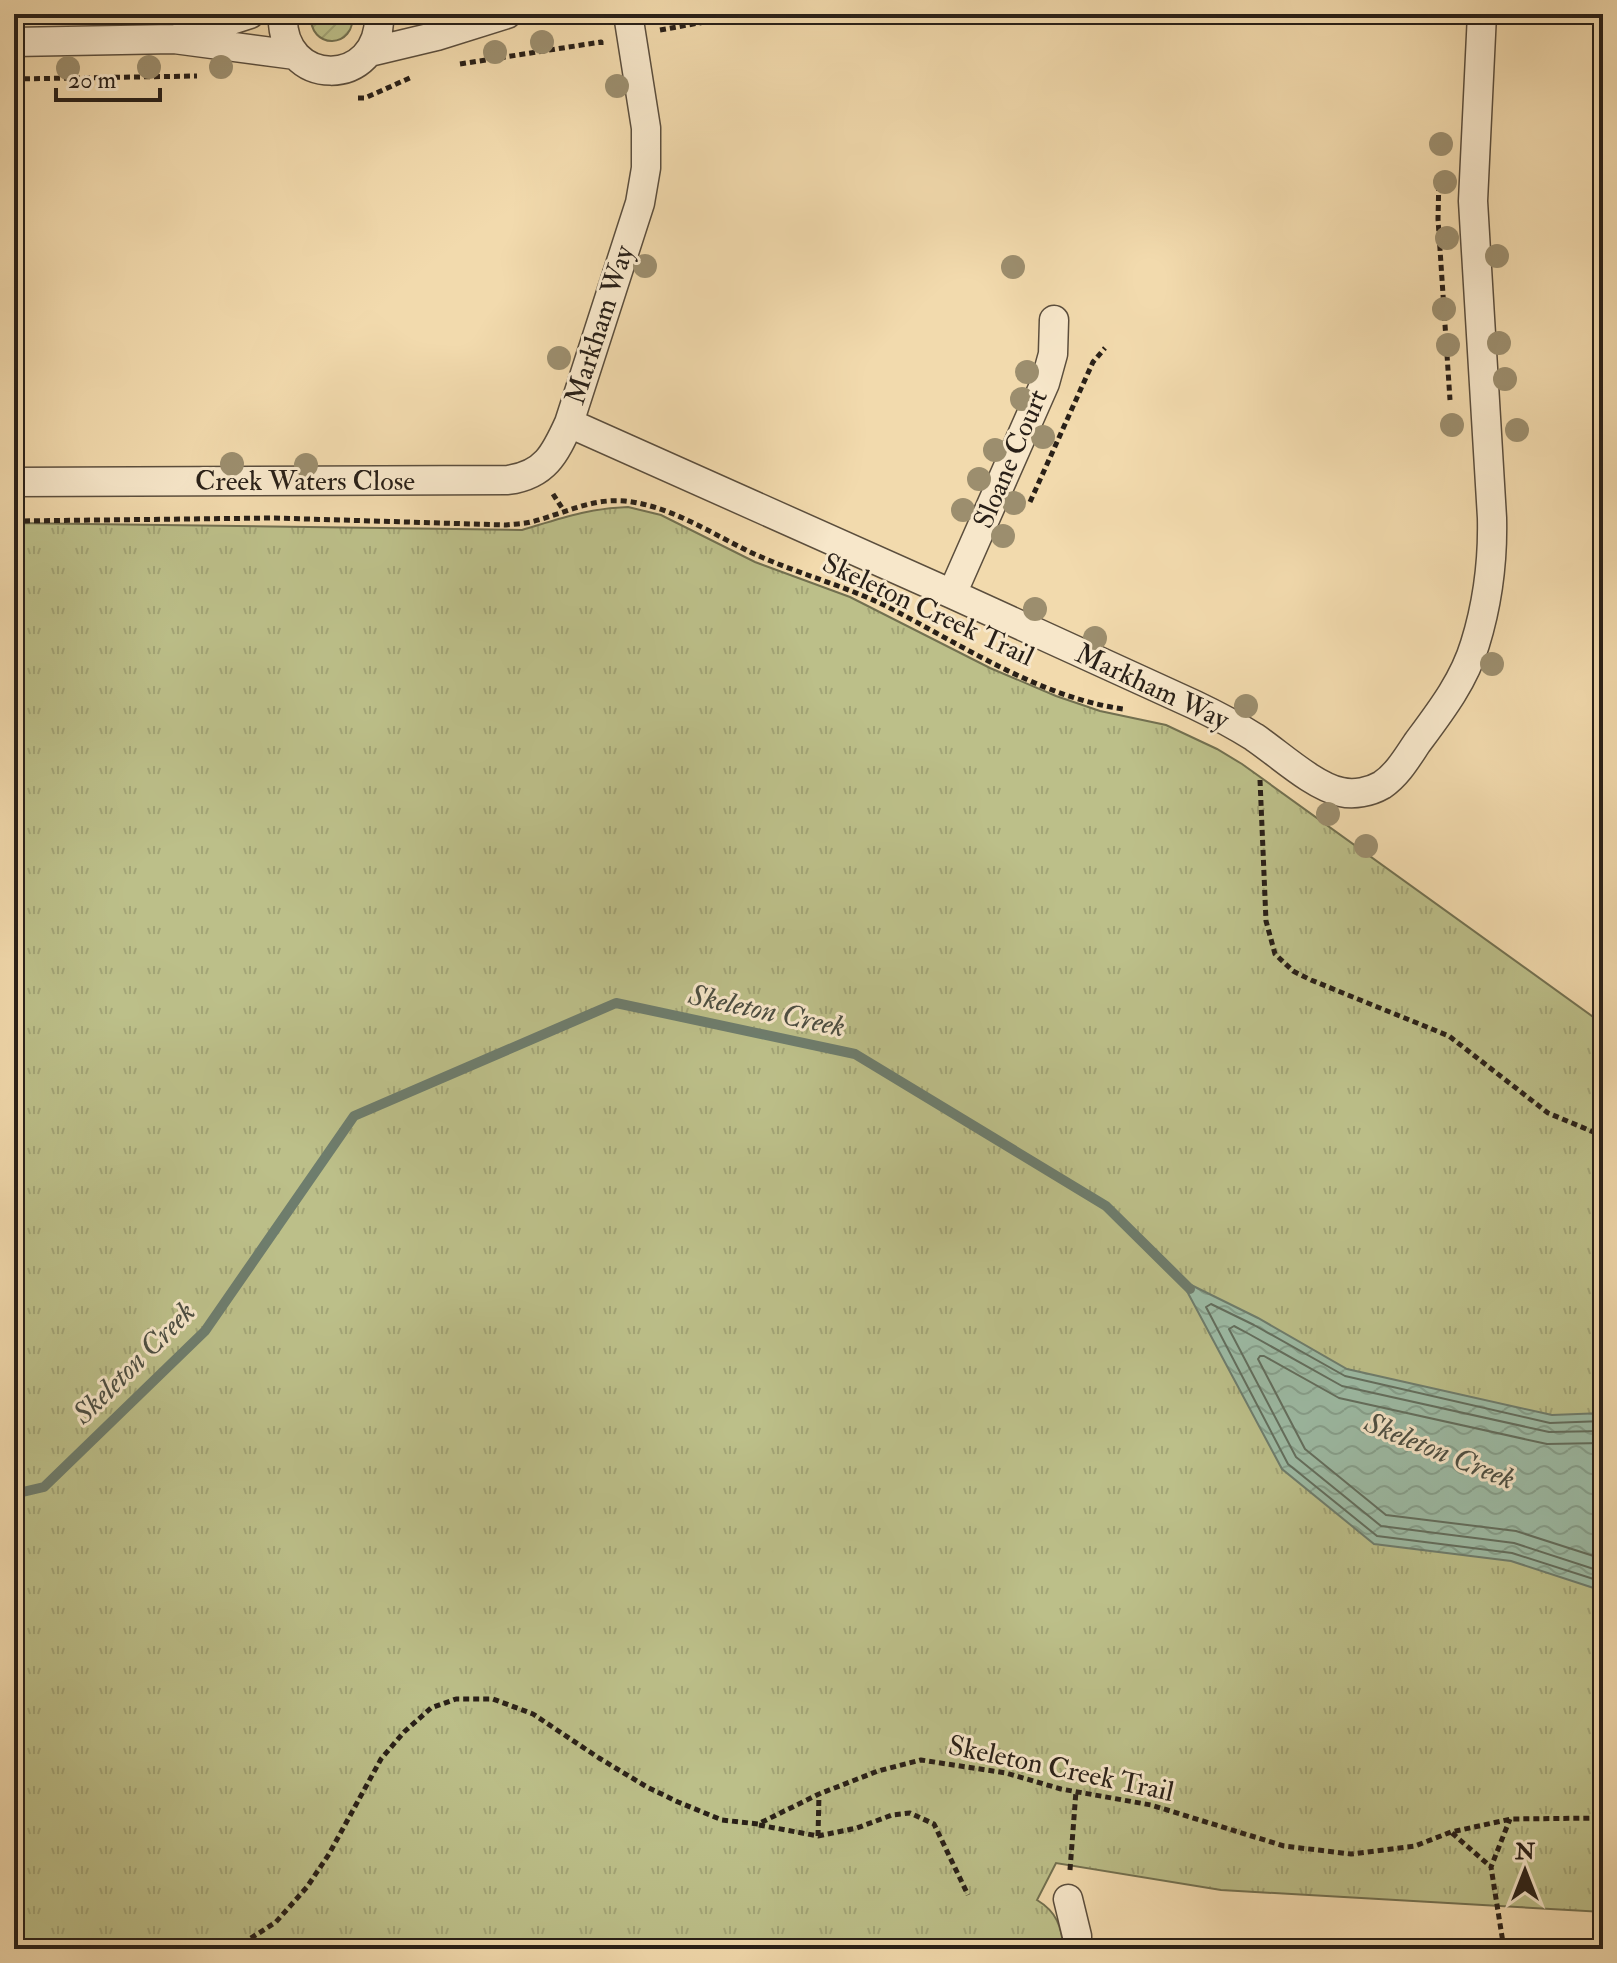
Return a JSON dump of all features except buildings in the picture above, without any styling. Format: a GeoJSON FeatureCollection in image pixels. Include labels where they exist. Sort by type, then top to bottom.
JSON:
{"type":"FeatureCollection","features":[{"type":"Feature","properties":{"kind":"street"},"geometry":{"type":"LineString","coordinates":[[174,39],[250,14]]}},
{"type":"Feature","properties":{"kind":"street"},"geometry":{"type":"LineString","coordinates":[[283,14],[287,44],[295,55],[319,70],[333,71],[348,68],[370,52],[377,40],[379,14]]}},
{"type":"Feature","properties":{"kind":"street"},"geometry":{"type":"LineString","coordinates":[[370,52],[460,29],[499,14]]}},
{"type":"Feature","properties":{"kind":"street","name":"Markham Way"},"geometry":{"type":"LineString","coordinates":[[631,25],[646,128],[646,168],[640,203],[569,423],[1227,721],[1328,788],[1342,793],[1357,793],[1382,784],[1401,766],[1450,697],[1465,670],[1479,632],[1490,584],[1492,518],[1473,201],[1482,14]]}},
{"type":"Feature","properties":{"kind":"street"},"geometry":{"type":"LineString","coordinates":[[14,42],[174,39],[295,55]]}},
{"type":"Feature","properties":{"kind":"street","name":"Sloane Court"},"geometry":{"type":"LineString","coordinates":[[952,594],[1045,383],[1053,354],[1054,320]]}},
{"type":"Feature","properties":{"kind":"street"},"geometry":{"type":"LineString","coordinates":[[537,470],[556,451],[569,423]]}},
{"type":"Feature","properties":{"kind":"street","name":"Creek Waters Close"},"geometry":{"type":"LineString","coordinates":[[14,482],[499,480],[522,478],[537,470]]}},
{"type":"Feature","properties":{"kind":"street"},"geometry":{"type":"LineString","coordinates":[[1068,1899],[1077,1949]]}},
{"type":"Feature","properties":{"kind":"path"},"geometry":{"type":"LineString","coordinates":[[456,65],[601,42],[631,25],[749,14]]}},
{"type":"Feature","properties":{"kind":"path"},"geometry":{"type":"LineString","coordinates":[[1502,15],[1603,22]]}},
{"type":"Feature","properties":{"kind":"path"},"geometry":{"type":"LineString","coordinates":[[601,42],[603,56]]}},
{"type":"Feature","properties":{"kind":"path"},"geometry":{"type":"LineString","coordinates":[[349,99],[365,98],[414,75]]}},
{"type":"Feature","properties":{"kind":"path"},"geometry":{"type":"LineString","coordinates":[[14,79],[206,76]]}},
{"type":"Feature","properties":{"kind":"path"},"geometry":{"type":"LineString","coordinates":[[1440,165],[1438,219],[1451,408]]}},
{"type":"Feature","properties":{"kind":"path"},"geometry":{"type":"LineString","coordinates":[[537,470],[564,511]]}},
{"type":"Feature","properties":{"kind":"path","name":"Skeleton Creek Trail"},"geometry":{"type":"LineString","coordinates":[[14,521],[274,518],[506,525],[530,522],[590,503],[612,500],[645,505],[695,524],[750,552],[884,605],[959,647],[1046,687],[1108,707],[1130,710]]}},
{"type":"Feature","properties":{"kind":"path"},"geometry":{"type":"LineString","coordinates":[[1259,768],[1266,921],[1275,954],[1293,971],[1311,980],[1449,1036],[1548,1113],[1603,1136]]}},
{"type":"Feature","properties":{"kind":"path"},"geometry":{"type":"LineString","coordinates":[[234,1949],[276,1922],[307,1887],[329,1854],[381,1759],[404,1732],[431,1708],[456,1699],[493,1699],[533,1714],[647,1787],[722,1820],[818,1836],[857,1828],[892,1815],[910,1813],[934,1824],[968,1895]]}},
{"type":"Feature","properties":{"kind":"path","name":"Skeleton Creek Trail"},"geometry":{"type":"LineString","coordinates":[[758,1824],[819,1794],[878,1771],[921,1760],[1006,1773],[1076,1791],[1151,1805],[1284,1846],[1351,1854],[1415,1846],[1451,1832],[1511,1819],[1603,1818]]}},
{"type":"Feature","properties":{"kind":"path"},"geometry":{"type":"LineString","coordinates":[[1068,1899],[1076,1791]]}},
{"type":"Feature","properties":{"kind":"path"},"geometry":{"type":"LineString","coordinates":[[818,1836],[819,1794]]}},
{"type":"Feature","properties":{"kind":"path"},"geometry":{"type":"LineString","coordinates":[[1474,1949],[1504,1947],[1491,1867],[1511,1819]]}},
{"type":"Feature","properties":{"kind":"path"},"geometry":{"type":"LineString","coordinates":[[1451,1832],[1491,1867]]}},
{"type":"Feature","properties":{"kind":"path"},"geometry":{"type":"LineString","coordinates":[[14,1939],[31,1949]]}},
{"type":"Feature","properties":{"kind":"green space"},"geometry":{"type":"Polygon","coordinates":[[[311,14],[352,14],[352,26],[340,39],[324,39],[317,35],[312,26],[311,14]]]}},
{"type":"Feature","properties":{"kind":"green space"},"geometry":{"type":"Polygon","coordinates":[[[628,507],[661,515],[755,562],[850,597],[990,668],[1056,696],[1100,711],[1166,725],[1217,749],[1603,1024],[1603,1912],[1221,1890],[1056,1863],[1037,1900],[1057,1920],[1064,1949],[14,1949],[14,523],[522,530],[587,512],[628,507]]]}},
{"type":"Feature","properties":{"kind":"water"},"geometry":{"type":"Polygon","coordinates":[[[1181,1280],[1258,1318],[1347,1369],[1552,1415],[1603,1413],[1603,1591],[1511,1561],[1374,1544],[1282,1469],[1181,1280]]]}},
{"type":"Feature","properties":{"kind":"waterway","name":"Skeleton Creek"},"geometry":{"type":"LineString","coordinates":[[14,1494],[44,1487],[205,1331],[354,1116],[616,1003],[855,1054],[1106,1206],[1190,1289]]}}]}
